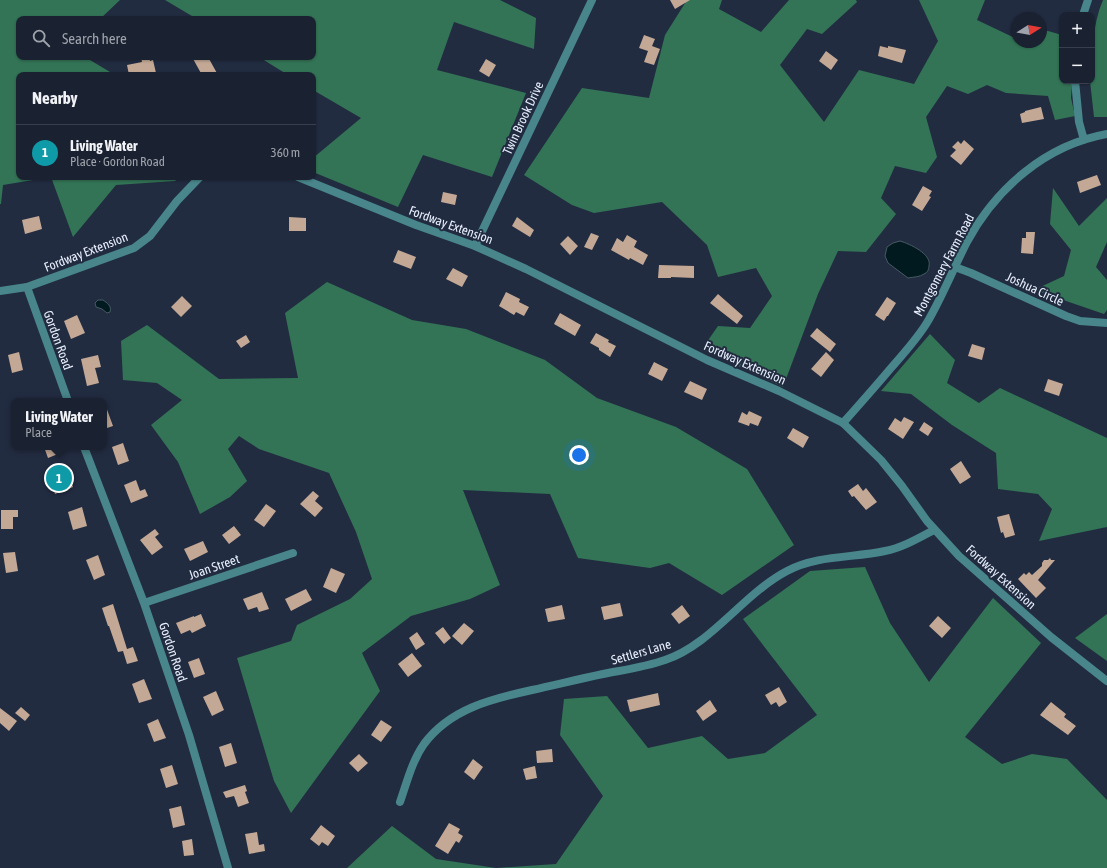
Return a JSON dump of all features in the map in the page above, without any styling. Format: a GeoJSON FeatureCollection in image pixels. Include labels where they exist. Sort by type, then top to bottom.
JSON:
{"type":"FeatureCollection","features":[{"type":"Feature","properties":{"kind":"street","name":"Twin Brook Drive"},"geometry":{"type":"LineString","coordinates":[[475,246],[592,0]]}},
{"type":"Feature","properties":{"kind":"street"},"geometry":{"type":"LineString","coordinates":[[1083,12],[1088,0]]}},
{"type":"Feature","properties":{"kind":"street"},"geometry":{"type":"LineString","coordinates":[[1075,84],[1079,122],[1084,140]]}},
{"type":"Feature","properties":{"kind":"street","name":"Montgomery Farm Road"},"geometry":{"type":"LineString","coordinates":[[843,423],[908,348],[928,321],[978,223],[1006,188],[1032,166],[1051,154],[1084,140],[1107,134]]}},
{"type":"Feature","properties":{"kind":"street","name":"Fordway Extension"},"geometry":{"type":"LineString","coordinates":[[0,290],[26,287],[134,248],[150,236],[177,201],[197,180]]}},
{"type":"Feature","properties":{"kind":"street","name":"Fordway Extension"},"geometry":{"type":"LineString","coordinates":[[305,180],[416,225],[475,246],[560,285],[707,360],[779,391],[843,423],[881,460],[934,530],[975,571],[1051,638],[1107,681]]}},
{"type":"Feature","properties":{"kind":"street","name":"Joshua Circle"},"geometry":{"type":"LineString","coordinates":[[956,267],[1066,316],[1080,321],[1107,323]]}},
{"type":"Feature","properties":{"kind":"street","name":"Gordon Road"},"geometry":{"type":"LineString","coordinates":[[26,287],[67,398]]}},
{"type":"Feature","properties":{"kind":"street","name":"Gordon Road"},"geometry":{"type":"LineString","coordinates":[[85,450],[144,603],[189,735],[228,868]]}},
{"type":"Feature","properties":{"kind":"street","name":"Settlers Lane"},"geometry":{"type":"LineString","coordinates":[[400,802],[413,764],[424,744],[447,721],[467,709],[498,698],[641,667],[665,660],[685,651],[699,641],[762,587],[786,571],[812,562],[887,551],[934,530]]}},
{"type":"Feature","properties":{"kind":"street","name":"Joan Street"},"geometry":{"type":"LineString","coordinates":[[144,603],[293,553]]}},
{"type":"Feature","properties":{"kind":"green space"},"geometry":{"type":"Polygon","coordinates":[[[0,0],[120,0],[103,16],[16,16],[16,60],[90,60],[110,72],[16,72],[16,180],[33,180],[3,185],[0,204],[0,0]]]}},
{"type":"Feature","properties":{"kind":"green space"},"geometry":{"type":"Polygon","coordinates":[[[165,0],[500,0],[536,18],[534,49],[454,22],[437,70],[526,93],[492,177],[423,155],[398,207],[316,173],[316,156],[361,118],[316,92],[316,72],[283,72],[264,60],[316,60],[316,16],[192,16],[165,0]]]}},
{"type":"Feature","properties":{"kind":"green space"},"geometry":{"type":"Polygon","coordinates":[[[687,0],[722,0],[719,9],[761,32],[789,0],[856,0],[857,2],[822,34],[807,29],[780,65],[824,122],[859,70],[914,84],[938,41],[919,0],[985,0],[977,20],[1011,36],[1011,48],[1047,48],[1047,31],[1059,34],[1059,84],[1072,84],[1071,98],[1075,116],[1055,120],[1048,96],[1006,93],[987,85],[968,94],[947,86],[926,117],[937,157],[926,173],[895,166],[881,198],[896,214],[866,252],[838,251],[818,294],[783,387],[702,349],[718,326],[750,328],[772,296],[756,268],[718,277],[707,245],[662,202],[594,213],[572,205],[524,175],[582,88],[649,98],[665,35],[687,0]]]}},
{"type":"Feature","properties":{"kind":"green space"},"geometry":{"type":"Polygon","coordinates":[[[1103,0],[1107,0],[1107,117],[1094,117],[1090,84],[1095,84],[1095,29],[1103,0]]]}},
{"type":"Feature","properties":{"kind":"green space"},"geometry":{"type":"Polygon","coordinates":[[[52,180],[176,180],[116,185],[73,237],[52,180]]]}},
{"type":"Feature","properties":{"kind":"green space"},"geometry":{"type":"Polygon","coordinates":[[[1053,188],[1079,226],[1107,198],[1107,242],[1096,267],[1107,280],[1107,310],[1104,314],[1034,290],[1064,276],[1071,250],[1050,224],[1053,188]]]}},
{"type":"Feature","properties":{"kind":"green space"},"geometry":{"type":"Polygon","coordinates":[[[327,282],[412,320],[466,329],[545,360],[597,398],[676,427],[747,469],[794,545],[722,595],[669,563],[650,568],[578,558],[550,494],[463,490],[500,585],[470,599],[411,616],[362,653],[380,691],[291,813],[274,781],[237,658],[291,641],[297,625],[350,599],[372,579],[356,532],[329,473],[259,449],[239,436],[228,449],[247,481],[230,497],[200,514],[178,462],[151,425],[182,400],[157,383],[123,380],[121,341],[147,325],[219,379],[298,378],[285,313],[327,282]]]}},
{"type":"Feature","properties":{"kind":"green space"},"geometry":{"type":"Polygon","coordinates":[[[930,334],[955,360],[947,383],[979,403],[1000,388],[1107,438],[1107,527],[1039,541],[1052,509],[1038,494],[998,489],[996,453],[952,425],[911,394],[881,391],[930,334]]]}},
{"type":"Feature","properties":{"kind":"green space"},"geometry":{"type":"Polygon","coordinates":[[[865,567],[890,623],[929,682],[993,598],[1041,643],[965,737],[1002,764],[1032,754],[1067,759],[1107,800],[1107,868],[496,868],[556,864],[603,796],[560,735],[564,699],[607,696],[648,748],[702,736],[728,759],[765,753],[817,715],[743,619],[810,571],[865,567]]]}},
{"type":"Feature","properties":{"kind":"green space"},"geometry":{"type":"Polygon","coordinates":[[[1107,614],[1107,661],[1075,638],[1107,614]]]}},
{"type":"Feature","properties":{"kind":"green space"},"geometry":{"type":"Polygon","coordinates":[[[392,826],[436,859],[496,868],[347,868],[392,826]]]}},
{"type":"Feature","properties":{"kind":"shaded area"},"geometry":{"type":"Polygon","coordinates":[[[900,241],[909,244],[927,257],[929,267],[926,273],[921,276],[908,278],[888,263],[885,256],[887,247],[900,241]]]}},
{"type":"Feature","properties":{"kind":"shaded area"},"geometry":{"type":"Polygon","coordinates":[[[98,300],[103,300],[110,306],[110,312],[107,313],[96,307],[95,303],[98,300]]]}},
{"type":"Feature","properties":{"kind":"building"},"geometry":{"type":"Polygon","coordinates":[[[670,0],[690,0],[675,9],[670,0]]]}},
{"type":"Feature","properties":{"kind":"building"},"geometry":{"type":"Polygon","coordinates":[[[644,35],[655,39],[652,46],[660,49],[654,65],[644,62],[648,51],[639,48],[644,35]]]}},
{"type":"Feature","properties":{"kind":"building"},"geometry":{"type":"Polygon","coordinates":[[[880,46],[888,48],[888,46],[906,50],[902,63],[878,56],[880,46]]]}},
{"type":"Feature","properties":{"kind":"building"},"geometry":{"type":"Polygon","coordinates":[[[826,51],[838,60],[831,70],[819,61],[826,51]]]}},
{"type":"Feature","properties":{"kind":"building"},"geometry":{"type":"Polygon","coordinates":[[[486,59],[496,65],[489,77],[479,71],[486,59]]]}},
{"type":"Feature","properties":{"kind":"building"},"geometry":{"type":"Polygon","coordinates":[[[142,60],[153,60],[156,72],[128,72],[127,65],[142,62],[142,60]]]}},
{"type":"Feature","properties":{"kind":"building"},"geometry":{"type":"Polygon","coordinates":[[[194,60],[210,60],[216,72],[200,72],[194,60]]]}},
{"type":"Feature","properties":{"kind":"building"},"geometry":{"type":"Polygon","coordinates":[[[1041,107],[1044,119],[1022,123],[1020,114],[1025,111],[1041,107]]]}},
{"type":"Feature","properties":{"kind":"building"},"geometry":{"type":"Polygon","coordinates":[[[964,140],[974,149],[961,165],[950,156],[956,150],[952,147],[958,141],[961,144],[964,140]]]}},
{"type":"Feature","properties":{"kind":"building"},"geometry":{"type":"Polygon","coordinates":[[[1097,175],[1101,185],[1080,193],[1077,182],[1097,175]]]}},
{"type":"Feature","properties":{"kind":"building"},"geometry":{"type":"Polygon","coordinates":[[[923,186],[932,191],[929,196],[931,197],[922,211],[912,205],[923,186]]]}},
{"type":"Feature","properties":{"kind":"building"},"geometry":{"type":"Polygon","coordinates":[[[443,192],[457,195],[455,205],[441,202],[443,192]]]}},
{"type":"Feature","properties":{"kind":"building"},"geometry":{"type":"Polygon","coordinates":[[[39,216],[42,229],[25,234],[22,220],[39,216]]]}},
{"type":"Feature","properties":{"kind":"building"},"geometry":{"type":"Polygon","coordinates":[[[289,217],[306,218],[306,231],[289,231],[289,217]]]}},
{"type":"Feature","properties":{"kind":"building"},"geometry":{"type":"Polygon","coordinates":[[[517,217],[534,230],[530,237],[512,226],[517,217]]]}},
{"type":"Feature","properties":{"kind":"building"},"geometry":{"type":"Polygon","coordinates":[[[1026,232],[1035,232],[1033,254],[1021,253],[1022,238],[1026,238],[1026,232]]]}},
{"type":"Feature","properties":{"kind":"building"},"geometry":{"type":"Polygon","coordinates":[[[591,233],[599,236],[592,250],[584,247],[591,233]]]}},
{"type":"Feature","properties":{"kind":"building"},"geometry":{"type":"Polygon","coordinates":[[[627,235],[637,241],[634,247],[648,255],[643,265],[630,258],[629,260],[611,250],[617,238],[623,242],[627,235]]]}},
{"type":"Feature","properties":{"kind":"building"},"geometry":{"type":"Polygon","coordinates":[[[568,236],[578,246],[570,255],[560,244],[568,236]]]}},
{"type":"Feature","properties":{"kind":"building"},"geometry":{"type":"Polygon","coordinates":[[[398,250],[416,257],[411,269],[393,262],[398,250]]]}},
{"type":"Feature","properties":{"kind":"building"},"geometry":{"type":"Polygon","coordinates":[[[659,265],[694,266],[694,278],[658,278],[659,265]]]}},
{"type":"Feature","properties":{"kind":"building"},"geometry":{"type":"Polygon","coordinates":[[[453,268],[468,276],[462,287],[446,279],[453,268]]]}},
{"type":"Feature","properties":{"kind":"building"},"geometry":{"type":"Polygon","coordinates":[[[506,292],[520,299],[519,302],[529,307],[524,316],[516,312],[514,315],[499,306],[506,292]]]}},
{"type":"Feature","properties":{"kind":"building"},"geometry":{"type":"Polygon","coordinates":[[[718,294],[743,316],[737,324],[710,303],[718,294]]]}},
{"type":"Feature","properties":{"kind":"building"},"geometry":{"type":"Polygon","coordinates":[[[182,296],[192,306],[181,317],[171,307],[182,296]]]}},
{"type":"Feature","properties":{"kind":"building"},"geometry":{"type":"Polygon","coordinates":[[[887,297],[896,303],[884,321],[875,315],[887,297]]]}},
{"type":"Feature","properties":{"kind":"building"},"geometry":{"type":"Polygon","coordinates":[[[560,313],[581,325],[575,336],[554,324],[560,313]]]}},
{"type":"Feature","properties":{"kind":"building"},"geometry":{"type":"Polygon","coordinates":[[[77,315],[85,333],[71,339],[64,321],[77,315]]]}},
{"type":"Feature","properties":{"kind":"building"},"geometry":{"type":"Polygon","coordinates":[[[817,328],[836,344],[830,352],[810,336],[817,328]]]}},
{"type":"Feature","properties":{"kind":"building"},"geometry":{"type":"Polygon","coordinates":[[[596,333],[609,340],[608,342],[616,346],[610,357],[590,343],[596,333]]]}},
{"type":"Feature","properties":{"kind":"building"},"geometry":{"type":"Polygon","coordinates":[[[246,335],[250,342],[241,348],[236,341],[246,335]]]}},
{"type":"Feature","properties":{"kind":"building"},"geometry":{"type":"Polygon","coordinates":[[[972,344],[985,348],[982,360],[968,356],[972,344]]]}},
{"type":"Feature","properties":{"kind":"building"},"geometry":{"type":"Polygon","coordinates":[[[19,352],[23,370],[12,373],[8,355],[19,352]]]}},
{"type":"Feature","properties":{"kind":"building"},"geometry":{"type":"Polygon","coordinates":[[[826,352],[834,360],[821,377],[811,369],[826,352]]]}},
{"type":"Feature","properties":{"kind":"building"},"geometry":{"type":"Polygon","coordinates":[[[98,355],[101,367],[95,368],[99,383],[87,386],[81,359],[98,355]]]}},
{"type":"Feature","properties":{"kind":"building"},"geometry":{"type":"Polygon","coordinates":[[[654,362],[668,369],[662,381],[648,374],[654,362]]]}},
{"type":"Feature","properties":{"kind":"building"},"geometry":{"type":"Polygon","coordinates":[[[1048,379],[1063,384],[1059,396],[1044,391],[1048,379]]]}},
{"type":"Feature","properties":{"kind":"building"},"geometry":{"type":"Polygon","coordinates":[[[690,381],[707,389],[702,400],[684,392],[690,381]]]}},
{"type":"Feature","properties":{"kind":"building"},"geometry":{"type":"Polygon","coordinates":[[[107,410],[113,426],[107,428],[107,410]]]}},
{"type":"Feature","properties":{"kind":"building"},"geometry":{"type":"Polygon","coordinates":[[[749,411],[762,417],[758,426],[750,423],[749,426],[738,422],[742,412],[747,415],[749,411]]]}},
{"type":"Feature","properties":{"kind":"building"},"geometry":{"type":"Polygon","coordinates":[[[904,417],[914,422],[903,439],[888,429],[895,418],[901,422],[904,417]]]}},
{"type":"Feature","properties":{"kind":"building"},"geometry":{"type":"Polygon","coordinates":[[[924,422],[933,428],[928,436],[919,430],[924,422]]]}},
{"type":"Feature","properties":{"kind":"building"},"geometry":{"type":"Polygon","coordinates":[[[793,428],[809,437],[803,448],[787,438],[793,428]]]}},
{"type":"Feature","properties":{"kind":"building"},"geometry":{"type":"Polygon","coordinates":[[[123,443],[129,461],[118,465],[112,447],[123,443]]]}},
{"type":"Feature","properties":{"kind":"building"},"geometry":{"type":"Polygon","coordinates":[[[45,450],[56,450],[58,454],[48,458],[45,450]]]}},
{"type":"Feature","properties":{"kind":"building"},"geometry":{"type":"Polygon","coordinates":[[[961,461],[971,477],[960,484],[950,469],[961,461]]]}},
{"type":"Feature","properties":{"kind":"building"},"geometry":{"type":"Polygon","coordinates":[[[66,468],[73,487],[55,494],[48,475],[66,468]]]}},
{"type":"Feature","properties":{"kind":"building"},"geometry":{"type":"Polygon","coordinates":[[[136,480],[140,491],[145,489],[148,496],[131,503],[124,485],[136,480]]]}},
{"type":"Feature","properties":{"kind":"building"},"geometry":{"type":"Polygon","coordinates":[[[858,484],[863,491],[866,488],[877,502],[866,510],[854,496],[852,497],[848,491],[858,484]]]}},
{"type":"Feature","properties":{"kind":"building"},"geometry":{"type":"Polygon","coordinates":[[[313,491],[319,496],[315,501],[323,508],[315,517],[300,504],[313,491]]]}},
{"type":"Feature","properties":{"kind":"building"},"geometry":{"type":"Polygon","coordinates":[[[266,504],[276,511],[264,527],[254,520],[266,504]]]}},
{"type":"Feature","properties":{"kind":"building"},"geometry":{"type":"Polygon","coordinates":[[[82,507],[87,526],[73,530],[68,512],[82,507]]]}},
{"type":"Feature","properties":{"kind":"building"},"geometry":{"type":"Polygon","coordinates":[[[1,510],[18,510],[18,517],[13,517],[13,529],[1,529],[1,510]]]}},
{"type":"Feature","properties":{"kind":"building"},"geometry":{"type":"Polygon","coordinates":[[[1009,514],[1015,535],[1005,538],[1003,532],[1001,533],[997,517],[1009,514]]]}},
{"type":"Feature","properties":{"kind":"building"},"geometry":{"type":"Polygon","coordinates":[[[234,526],[241,535],[229,544],[222,535],[234,526]]]}},
{"type":"Feature","properties":{"kind":"building"},"geometry":{"type":"Polygon","coordinates":[[[155,529],[159,534],[155,537],[163,547],[152,555],[140,540],[155,529]]]}},
{"type":"Feature","properties":{"kind":"building"},"geometry":{"type":"Polygon","coordinates":[[[203,541],[208,552],[190,561],[184,549],[203,541]]]}},
{"type":"Feature","properties":{"kind":"building"},"geometry":{"type":"Polygon","coordinates":[[[15,552],[18,571],[6,573],[3,553],[15,552]]]}},
{"type":"Feature","properties":{"kind":"building"},"geometry":{"type":"Polygon","coordinates":[[[98,555],[105,575],[94,580],[86,560],[98,555]]]}},
{"type":"Feature","properties":{"kind":"building"},"geometry":{"type":"Polygon","coordinates":[[[1050,558],[1051,560],[1055,560],[1038,580],[1046,588],[1036,598],[1018,579],[1024,573],[1026,575],[1029,572],[1032,575],[1042,566],[1044,560],[1048,560],[1050,558]]]}},
{"type":"Feature","properties":{"kind":"building"},"geometry":{"type":"Polygon","coordinates":[[[331,568],[345,574],[336,593],[323,587],[331,568]]]}},
{"type":"Feature","properties":{"kind":"building"},"geometry":{"type":"Polygon","coordinates":[[[306,589],[312,600],[291,611],[285,599],[306,589]]]}},
{"type":"Feature","properties":{"kind":"building"},"geometry":{"type":"Polygon","coordinates":[[[262,592],[269,609],[259,612],[257,607],[248,610],[243,599],[262,592]]]}},
{"type":"Feature","properties":{"kind":"building"},"geometry":{"type":"Polygon","coordinates":[[[620,603],[623,616],[604,620],[601,607],[620,603]]]}},
{"type":"Feature","properties":{"kind":"building"},"geometry":{"type":"Polygon","coordinates":[[[113,604],[127,649],[133,647],[138,661],[127,664],[123,651],[118,652],[102,608],[113,604]]]}},
{"type":"Feature","properties":{"kind":"building"},"geometry":{"type":"Polygon","coordinates":[[[562,605],[565,619],[548,622],[545,609],[562,605]]]}},
{"type":"Feature","properties":{"kind":"building"},"geometry":{"type":"Polygon","coordinates":[[[682,605],[690,616],[679,624],[671,614],[682,605]]]}},
{"type":"Feature","properties":{"kind":"building"},"geometry":{"type":"Polygon","coordinates":[[[201,614],[206,626],[192,633],[190,630],[181,634],[176,623],[201,614]]]}},
{"type":"Feature","properties":{"kind":"building"},"geometry":{"type":"Polygon","coordinates":[[[938,616],[951,628],[942,638],[929,626],[938,616]]]}},
{"type":"Feature","properties":{"kind":"building"},"geometry":{"type":"Polygon","coordinates":[[[464,623],[474,631],[462,645],[452,636],[464,623]]]}},
{"type":"Feature","properties":{"kind":"building"},"geometry":{"type":"Polygon","coordinates":[[[443,627],[451,638],[444,644],[435,633],[443,627]]]}},
{"type":"Feature","properties":{"kind":"building"},"geometry":{"type":"Polygon","coordinates":[[[417,632],[425,644],[416,650],[409,638],[417,632]]]}},
{"type":"Feature","properties":{"kind":"building"},"geometry":{"type":"Polygon","coordinates":[[[412,653],[422,666],[408,677],[398,664],[412,653]]]}},
{"type":"Feature","properties":{"kind":"building"},"geometry":{"type":"Polygon","coordinates":[[[199,658],[205,674],[194,678],[188,662],[199,658]]]}},
{"type":"Feature","properties":{"kind":"building"},"geometry":{"type":"Polygon","coordinates":[[[144,679],[152,699],[139,703],[132,684],[144,679]]]}},
{"type":"Feature","properties":{"kind":"building"},"geometry":{"type":"Polygon","coordinates":[[[779,687],[787,702],[779,707],[776,702],[771,705],[765,695],[779,687]]]}},
{"type":"Feature","properties":{"kind":"building"},"geometry":{"type":"Polygon","coordinates":[[[216,691],[224,710],[212,716],[203,697],[216,691]]]}},
{"type":"Feature","properties":{"kind":"building"},"geometry":{"type":"Polygon","coordinates":[[[658,693],[660,705],[630,712],[627,700],[658,693]]]}},
{"type":"Feature","properties":{"kind":"building"},"geometry":{"type":"Polygon","coordinates":[[[710,700],[717,711],[703,721],[696,711],[710,700]]]}},
{"type":"Feature","properties":{"kind":"building"},"geometry":{"type":"Polygon","coordinates":[[[1051,702],[1066,714],[1064,717],[1076,726],[1068,735],[1040,715],[1051,702]]]}},
{"type":"Feature","properties":{"kind":"building"},"geometry":{"type":"Polygon","coordinates":[[[21,707],[30,715],[25,721],[15,713],[21,707]]]}},
{"type":"Feature","properties":{"kind":"building"},"geometry":{"type":"Polygon","coordinates":[[[0,708],[17,721],[9,731],[0,723],[0,708]]]}},
{"type":"Feature","properties":{"kind":"building"},"geometry":{"type":"Polygon","coordinates":[[[158,719],[166,738],[154,742],[147,724],[158,719]]]}},
{"type":"Feature","properties":{"kind":"building"},"geometry":{"type":"Polygon","coordinates":[[[381,720],[392,727],[381,742],[371,735],[381,720]]]}},
{"type":"Feature","properties":{"kind":"building"},"geometry":{"type":"Polygon","coordinates":[[[231,743],[237,763],[225,767],[219,747],[231,743]]]}},
{"type":"Feature","properties":{"kind":"building"},"geometry":{"type":"Polygon","coordinates":[[[552,749],[553,762],[537,763],[536,751],[552,749]]]}},
{"type":"Feature","properties":{"kind":"building"},"geometry":{"type":"Polygon","coordinates":[[[359,754],[368,763],[358,772],[349,763],[359,754]]]}},
{"type":"Feature","properties":{"kind":"building"},"geometry":{"type":"Polygon","coordinates":[[[473,759],[483,767],[474,780],[464,772],[473,759]]]}},
{"type":"Feature","properties":{"kind":"building"},"geometry":{"type":"Polygon","coordinates":[[[172,765],[178,784],[166,788],[160,769],[172,765]]]}},
{"type":"Feature","properties":{"kind":"building"},"geometry":{"type":"Polygon","coordinates":[[[535,766],[537,778],[526,780],[523,769],[535,766]]]}},
{"type":"Feature","properties":{"kind":"building"},"geometry":{"type":"Polygon","coordinates":[[[245,785],[247,791],[245,792],[249,803],[238,807],[234,796],[226,798],[223,792],[245,785]]]}},
{"type":"Feature","properties":{"kind":"building"},"geometry":{"type":"Polygon","coordinates":[[[181,806],[185,825],[173,828],[169,809],[181,806]]]}},
{"type":"Feature","properties":{"kind":"building"},"geometry":{"type":"Polygon","coordinates":[[[449,823],[460,829],[458,833],[463,836],[459,843],[456,841],[448,854],[435,846],[449,823]]]}},
{"type":"Feature","properties":{"kind":"building"},"geometry":{"type":"Polygon","coordinates":[[[321,825],[335,836],[328,846],[322,842],[319,846],[310,839],[321,825]]]}},
{"type":"Feature","properties":{"kind":"building"},"geometry":{"type":"Polygon","coordinates":[[[257,832],[259,845],[264,844],[265,851],[249,854],[245,834],[257,832]]]}},
{"type":"Feature","properties":{"kind":"building"},"geometry":{"type":"Polygon","coordinates":[[[192,839],[194,855],[184,856],[182,841],[192,839]]]}},
{"type":"Feature","properties":{"kind":"place","name":"Living Water"},"geometry":{"type":"Point","coordinates":[59,478]}}]}
